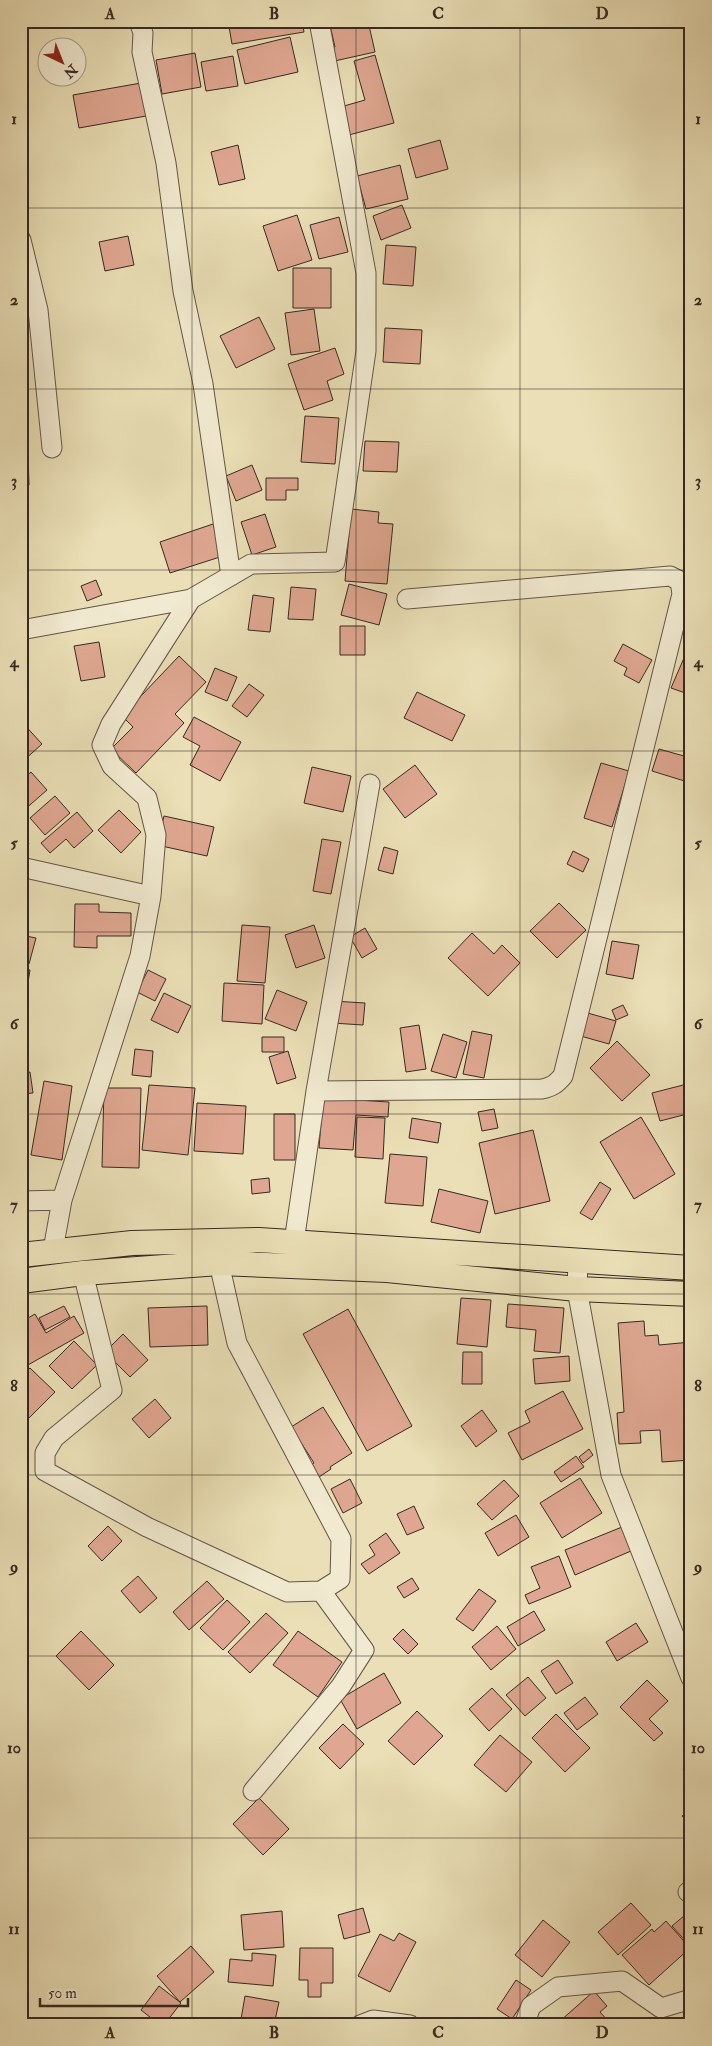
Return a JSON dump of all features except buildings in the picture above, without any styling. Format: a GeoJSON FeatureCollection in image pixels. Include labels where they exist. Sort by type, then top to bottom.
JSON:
{"type":"FeatureCollection","features":[{"type":"Feature","properties":{"kind":"main road"},"geometry":{"type":"LineString","coordinates":[[21,1255],[53,1250],[171,1241],[294,1242],[691,1268]]}},
{"type":"Feature","properties":{"kind":"main road"},"geometry":{"type":"LineString","coordinates":[[21,1281],[83,1273],[219,1263],[387,1270],[577,1289],[691,1294]]}},
{"type":"Feature","properties":{"kind":"street"},"geometry":{"type":"LineString","coordinates":[[139,21],[143,33],[142,52],[166,163],[183,291],[203,384],[231,576]]}},
{"type":"Feature","properties":{"kind":"street"},"geometry":{"type":"LineString","coordinates":[[21,630],[191,599],[251,564],[335,562],[366,350],[366,273],[319,21]]}},
{"type":"Feature","properties":{"kind":"street"},"geometry":{"type":"LineString","coordinates":[[21,240],[38,310],[52,448]]}},
{"type":"Feature","properties":{"kind":"street"},"geometry":{"type":"LineString","coordinates":[[316,1091],[542,1089],[551,1087],[558,1082],[562,1076],[682,594],[680,581],[670,576],[407,599]]}},
{"type":"Feature","properties":{"kind":"street"},"geometry":{"type":"LineString","coordinates":[[53,1250],[62,1200],[140,956],[152,896],[156,835],[147,798],[112,766],[102,745],[110,724],[191,599]]}},
{"type":"Feature","properties":{"kind":"street"},"geometry":{"type":"LineString","coordinates":[[294,1242],[316,1091],[370,784]]}},
{"type":"Feature","properties":{"kind":"street"},"geometry":{"type":"LineString","coordinates":[[21,867],[152,896]]}},
{"type":"Feature","properties":{"kind":"street"},"geometry":{"type":"LineString","coordinates":[[21,1201],[62,1200]]}},
{"type":"Feature","properties":{"kind":"street"},"geometry":{"type":"LineString","coordinates":[[578,1262],[577,1289],[611,1475],[691,1678]]}},
{"type":"Feature","properties":{"kind":"street"},"geometry":{"type":"LineString","coordinates":[[83,1273],[112,1390],[54,1438],[45,1453],[45,1471],[147,1527],[287,1592],[321,1591],[340,1579],[341,1539],[237,1343],[219,1263]]}},
{"type":"Feature","properties":{"kind":"street"},"geometry":{"type":"LineString","coordinates":[[252,1791],[341,1686],[364,1650],[321,1591]]}},
{"type":"Feature","properties":{"kind":"street"},"geometry":{"type":"LineString","coordinates":[[524,2025],[531,2006],[558,1987],[622,1981],[662,2008],[691,1999]]}},
{"type":"Feature","properties":{"kind":"street"},"geometry":{"type":"LineString","coordinates":[[360,2025],[373,2020],[410,2025]]}}]}
